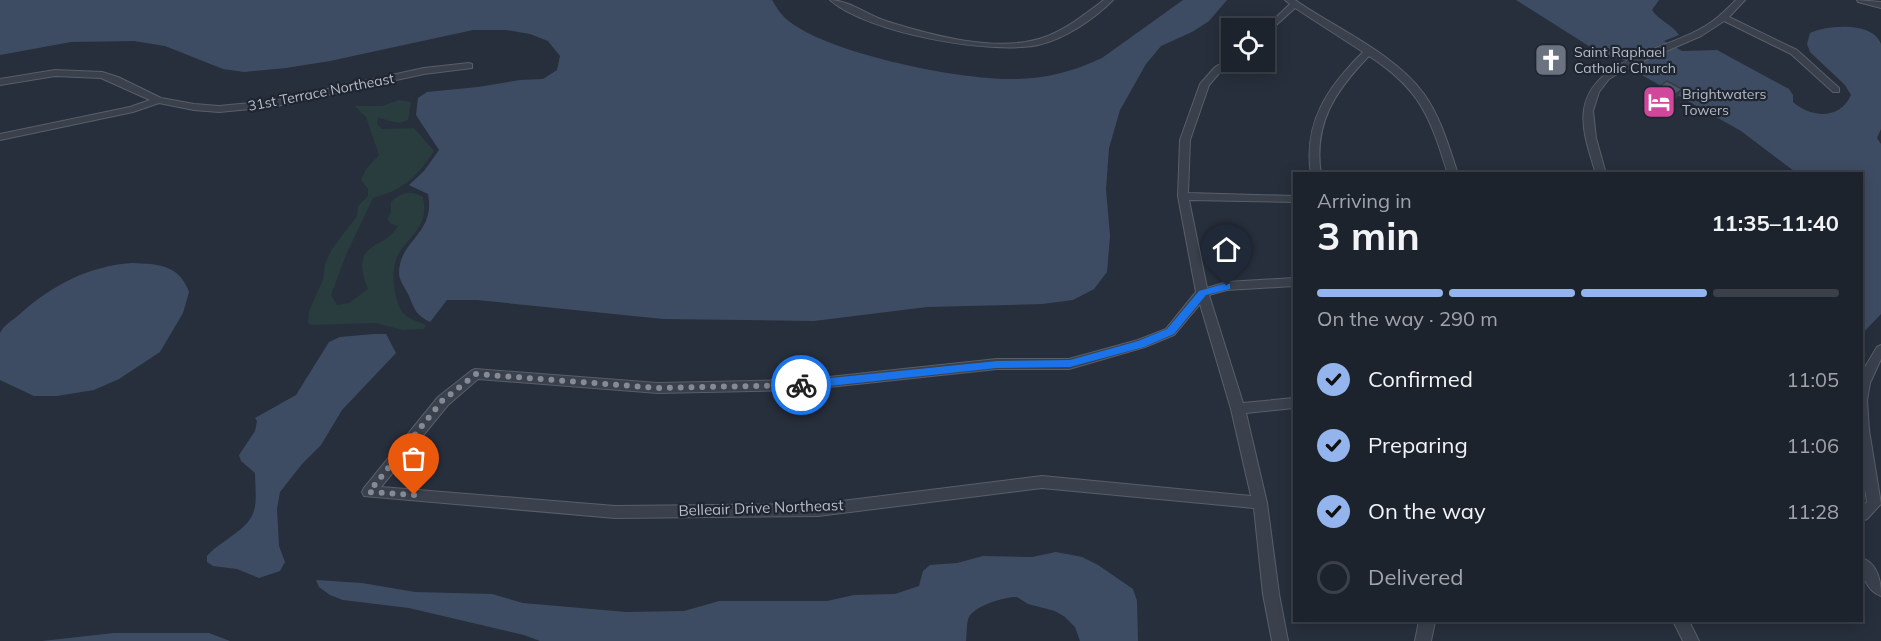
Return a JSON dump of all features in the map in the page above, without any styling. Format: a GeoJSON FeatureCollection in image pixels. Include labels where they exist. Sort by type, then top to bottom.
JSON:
{"type":"FeatureCollection","features":[{"type":"Feature","properties":{"kind":"street"},"geometry":{"type":"LineString","coordinates":[[834,0],[850,10],[902,28],[953,40],[1004,46],[1030,45],[1050,38],[1110,0]]}},
{"type":"Feature","properties":{"kind":"street"},"geometry":{"type":"LineString","coordinates":[[1599,172],[1589,136],[1593,94],[1603,78],[1626,64],[1710,28],[1741,0]]}},
{"type":"Feature","properties":{"kind":"street"},"geometry":{"type":"LineString","coordinates":[[1863,0],[1881,3]]}},
{"type":"Feature","properties":{"kind":"street"},"geometry":{"type":"LineString","coordinates":[[1275,21],[1292,2],[1392,68],[1419,93],[1434,119],[1452,172]]}},
{"type":"Feature","properties":{"kind":"street"},"geometry":{"type":"LineString","coordinates":[[1724,17],[1794,52],[1836,90]]}},
{"type":"Feature","properties":{"kind":"street"},"geometry":{"type":"LineString","coordinates":[[1315,172],[1312,161],[1313,135],[1329,100],[1345,75],[1368,52]]}},
{"type":"Feature","properties":{"kind":"street","name":"31st Terrace Northeast"},"geometry":{"type":"LineString","coordinates":[[0,82],[34,76],[88,73],[116,79],[158,100],[194,107],[242,108],[300,99],[424,72],[469,66]]}},
{"type":"Feature","properties":{"kind":"street"},"geometry":{"type":"LineString","coordinates":[[1221,67],[1206,84],[1185,140],[1183,196],[1202,293],[1238,409],[1260,503],[1271,594],[1280,641]]}},
{"type":"Feature","properties":{"kind":"street"},"geometry":{"type":"LineString","coordinates":[[0,137],[133,109],[158,100]]}},
{"type":"Feature","properties":{"kind":"street"},"geometry":{"type":"LineString","coordinates":[[1183,196],[1293,199]]}},
{"type":"Feature","properties":{"kind":"street"},"geometry":{"type":"LineString","coordinates":[[1202,293],[1227,286],[1293,282]]}},
{"type":"Feature","properties":{"kind":"street","name":"Belleair Drive Northeast"},"geometry":{"type":"LineString","coordinates":[[1202,293],[1170,332],[1141,344],[1070,364],[997,364],[801,385],[670,388],[476,374],[442,401],[369,492],[615,512],[818,510],[1042,482],[1260,503]]}},
{"type":"Feature","properties":{"kind":"street"},"geometry":{"type":"LineString","coordinates":[[1863,387],[1869,367],[1881,350]]}},
{"type":"Feature","properties":{"kind":"street"},"geometry":{"type":"LineString","coordinates":[[1238,409],[1293,403]]}},
{"type":"Feature","properties":{"kind":"street"},"geometry":{"type":"LineString","coordinates":[[1863,426],[1874,504],[1863,514]]}},
{"type":"Feature","properties":{"kind":"street"},"geometry":{"type":"LineString","coordinates":[[1863,566],[1881,589]]}},
{"type":"Feature","properties":{"kind":"street"},"geometry":{"type":"LineString","coordinates":[[1423,641],[1426,622]]}},
{"type":"Feature","properties":{"kind":"street"},"geometry":{"type":"LineString","coordinates":[[1682,622],[1691,641]]}},
{"type":"Feature","properties":{"kind":"shaded area"},"geometry":{"type":"Polygon","coordinates":[[[399,100],[411,102],[408,120],[399,123],[378,118],[377,124],[382,129],[414,128],[434,151],[409,181],[394,191],[373,198],[346,255],[331,295],[337,305],[349,303],[368,289],[362,262],[365,254],[370,248],[385,240],[398,226],[391,224],[387,219],[391,212],[391,202],[403,194],[414,193],[423,197],[424,215],[422,222],[396,259],[394,282],[396,299],[402,312],[426,325],[424,329],[403,330],[375,323],[311,325],[308,323],[309,311],[323,280],[325,264],[332,249],[357,216],[358,206],[368,196],[368,189],[361,180],[366,169],[379,155],[366,117],[355,106],[382,106],[399,100]]]}},
{"type":"Feature","properties":{"kind":"water"},"geometry":{"type":"Polygon","coordinates":[[[0,0],[772,0],[785,18],[804,31],[859,53],[925,69],[1009,79],[1057,74],[1102,58],[1183,0],[1227,0],[1209,21],[1192,32],[1161,46],[1146,64],[1120,110],[1109,148],[1106,189],[1110,236],[1107,272],[1094,289],[1073,300],[1042,304],[927,307],[814,321],[663,319],[477,300],[447,300],[430,322],[416,311],[399,273],[405,252],[427,219],[429,208],[428,194],[409,185],[424,171],[439,150],[416,115],[418,98],[427,92],[543,79],[557,70],[560,56],[548,41],[530,34],[506,30],[473,30],[330,61],[244,72],[223,69],[165,46],[134,41],[71,42],[0,55],[0,0]]]}},
{"type":"Feature","properties":{"kind":"water"},"geometry":{"type":"Polygon","coordinates":[[[1516,0],[1659,0],[1652,10],[1679,35],[1664,41],[1682,51],[1717,50],[1789,89],[1793,95],[1793,102],[1800,107],[1825,114],[1840,109],[1851,95],[1845,85],[1810,52],[1807,44],[1810,33],[1827,28],[1849,27],[1869,31],[1876,37],[1881,44],[1881,129],[1877,138],[1881,144],[1881,314],[1863,333],[1863,172],[1795,172],[1741,131],[1640,74],[1638,67],[1620,58],[1603,55],[1516,0]]]}},
{"type":"Feature","properties":{"kind":"water"},"geometry":{"type":"Polygon","coordinates":[[[132,263],[166,267],[179,276],[189,292],[183,313],[160,352],[119,379],[94,390],[57,396],[34,396],[0,380],[0,333],[6,325],[45,294],[72,279],[101,268],[132,263]]]}},
{"type":"Feature","properties":{"kind":"water"},"geometry":{"type":"Polygon","coordinates":[[[386,334],[396,353],[342,410],[321,445],[302,464],[280,492],[277,509],[279,546],[285,562],[280,571],[259,578],[237,569],[213,566],[207,562],[207,556],[239,531],[254,511],[255,473],[241,461],[239,455],[255,431],[257,421],[255,418],[296,395],[329,342],[340,337],[386,334]]]}},
{"type":"Feature","properties":{"kind":"water"},"geometry":{"type":"Polygon","coordinates":[[[1056,552],[1082,557],[1133,589],[1137,601],[1138,641],[1080,641],[1075,627],[1065,617],[1055,611],[1028,604],[1017,597],[991,602],[973,613],[968,619],[966,641],[540,641],[524,635],[409,608],[343,600],[319,587],[316,580],[362,583],[415,592],[492,594],[523,603],[626,612],[684,611],[719,601],[827,601],[854,595],[895,594],[919,586],[923,571],[930,565],[957,563],[983,556],[1032,557],[1056,552]]]}},
{"type":"Feature","properties":{"kind":"water"},"geometry":{"type":"Polygon","coordinates":[[[114,633],[209,633],[230,641],[42,641],[114,633]]]}},
{"type":"Feature","properties":{"kind":"building"},"geometry":{"type":"Polygon","coordinates":[[[1667,81],[1682,89],[1664,103],[1648,95],[1667,81]]]}},
{"type":"Feature","properties":{"kind":"way so far"},"geometry":{"type":"LineString","coordinates":[[414,495],[369,492],[442,401],[476,374],[658,388],[801,385]]}},
{"type":"Feature","properties":{"kind":"place","name":"Saint Raphael Catholic Church"},"geometry":{"type":"Point","coordinates":[1551,60]}},
{"type":"Feature","properties":{"kind":"place","name":"Brightwaters Towers"},"geometry":{"type":"Point","coordinates":[1659,102]}},
{"type":"Feature","properties":{"kind":"route"},"geometry":{"type":"LineString","coordinates":[[801,385],[906,376],[997,364],[1070,364],[1141,344],[1170,332],[1202,293],[1227,286]]}}]}
